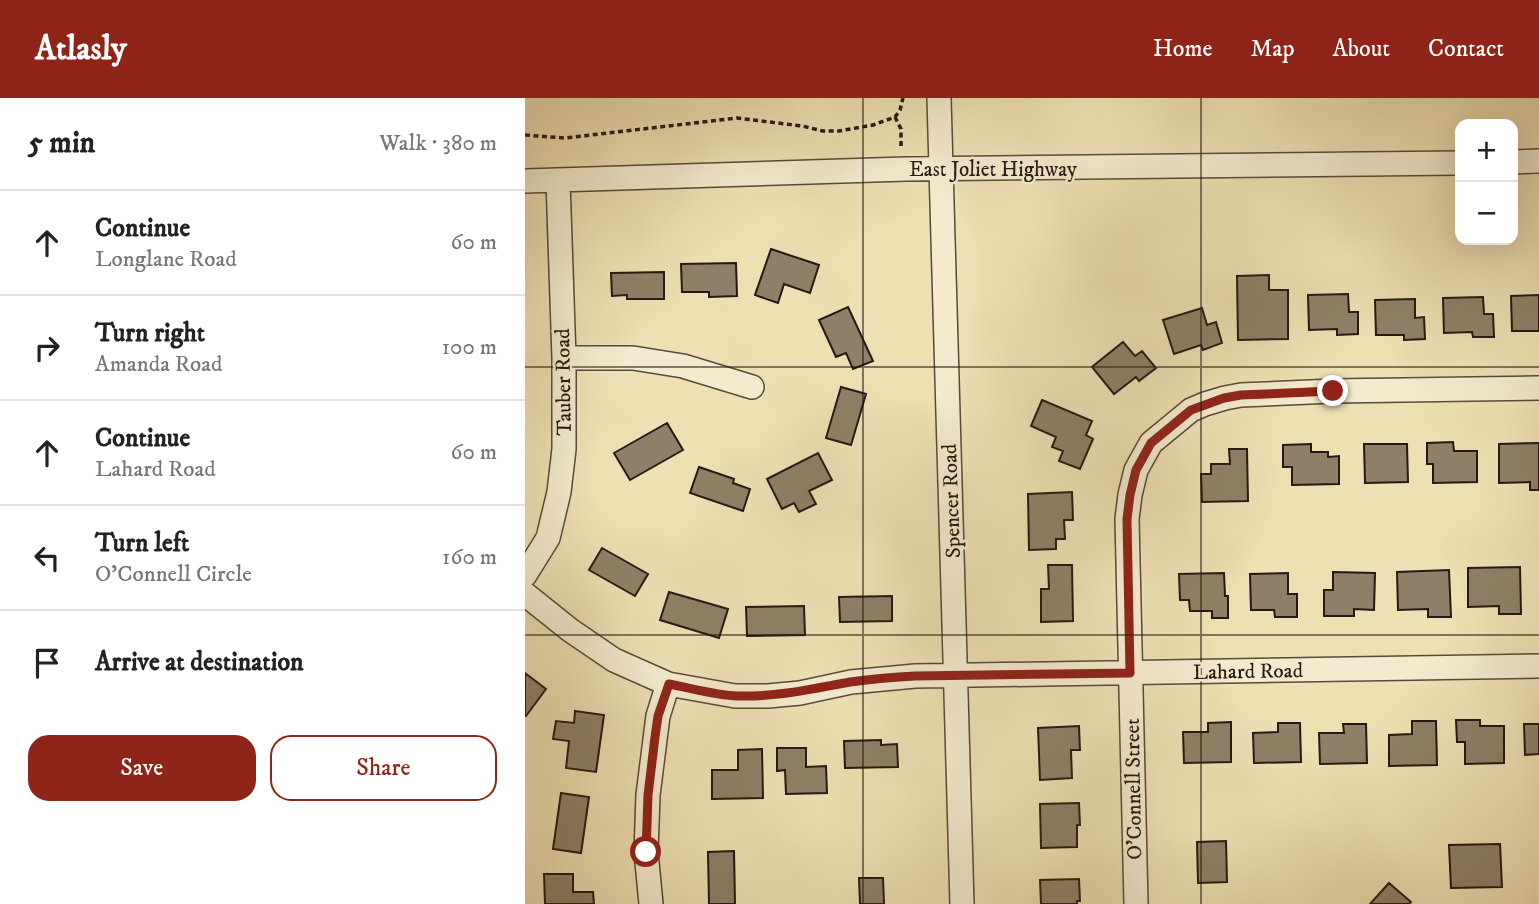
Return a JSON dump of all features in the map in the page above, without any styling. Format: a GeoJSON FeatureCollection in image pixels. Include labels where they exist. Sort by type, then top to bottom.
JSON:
{"type":"FeatureCollection","features":[{"type":"Feature","properties":{"kind":"street","name":"Spencer Road"},"geometry":{"type":"LineString","coordinates":[[939,98],[962,904]]}},
{"type":"Feature","properties":{"kind":"street"},"geometry":{"type":"LineString","coordinates":[[1518,162],[1539,161]]}},
{"type":"Feature","properties":{"kind":"street","name":"East Joliet Highway"},"geometry":{"type":"LineString","coordinates":[[525,181],[906,169],[1455,163]]}},
{"type":"Feature","properties":{"kind":"street","name":"Tauber Road"},"geometry":{"type":"LineString","coordinates":[[525,575],[548,538],[559,492],[564,449],[558,181]]}},
{"type":"Feature","properties":{"kind":"street"},"geometry":{"type":"LineString","coordinates":[[564,358],[633,358],[683,366],[753,387]]}},
{"type":"Feature","properties":{"kind":"street","name":"O'Connell Street"},"geometry":{"type":"LineString","coordinates":[[1136,904],[1127,519],[1136,470],[1151,443],[1191,410],[1241,395],[1539,388]]}},
{"type":"Feature","properties":{"kind":"street","name":"Lahard Road"},"geometry":{"type":"LineString","coordinates":[[525,594],[570,630],[614,660],[669,684],[735,696],[800,693],[883,678],[1539,666]]}},
{"type":"Feature","properties":{"kind":"street"},"geometry":{"type":"LineString","coordinates":[[651,904],[646,852],[648,795],[658,716],[669,684]]}},
{"type":"Feature","properties":{"kind":"path"},"geometry":{"type":"LineString","coordinates":[[525,135],[577,137],[737,118],[839,131],[873,125],[895,117],[903,98]]}},
{"type":"Feature","properties":{"kind":"path"},"geometry":{"type":"LineString","coordinates":[[895,117],[901,130],[901,152],[906,169]]}},
{"type":"Feature","properties":{"kind":"building"},"geometry":{"type":"Polygon","coordinates":[[[771,249],[819,265],[810,293],[784,284],[778,303],[755,295],[771,249]]]}},
{"type":"Feature","properties":{"kind":"building"},"geometry":{"type":"Polygon","coordinates":[[[736,263],[737,296],[709,297],[709,292],[682,292],[681,264],[736,263]]]}},
{"type":"Feature","properties":{"kind":"building"},"geometry":{"type":"Polygon","coordinates":[[[664,272],[664,299],[627,299],[627,295],[612,296],[611,273],[664,272]]]}},
{"type":"Feature","properties":{"kind":"building"},"geometry":{"type":"Polygon","coordinates":[[[1269,275],[1269,290],[1288,290],[1288,339],[1238,340],[1237,276],[1269,275]]]}},
{"type":"Feature","properties":{"kind":"building"},"geometry":{"type":"Polygon","coordinates":[[[1348,294],[1349,312],[1358,312],[1358,334],[1337,335],[1337,329],[1309,330],[1308,295],[1348,294]]]}},
{"type":"Feature","properties":{"kind":"building"},"geometry":{"type":"Polygon","coordinates":[[[1539,295],[1539,331],[1512,331],[1511,296],[1539,295]]]}},
{"type":"Feature","properties":{"kind":"building"},"geometry":{"type":"Polygon","coordinates":[[[1483,297],[1484,314],[1493,314],[1494,337],[1473,337],[1472,332],[1444,333],[1443,298],[1483,297]]]}},
{"type":"Feature","properties":{"kind":"building"},"geometry":{"type":"Polygon","coordinates":[[[1415,299],[1415,318],[1424,317],[1425,339],[1404,340],[1404,335],[1376,335],[1375,300],[1415,299]]]}},
{"type":"Feature","properties":{"kind":"building"},"geometry":{"type":"Polygon","coordinates":[[[848,307],[873,361],[853,369],[846,353],[836,357],[819,320],[848,307]]]}},
{"type":"Feature","properties":{"kind":"building"},"geometry":{"type":"Polygon","coordinates":[[[1202,308],[1207,325],[1216,322],[1222,343],[1203,350],[1201,345],[1174,354],[1163,320],[1202,308]]]}},
{"type":"Feature","properties":{"kind":"building"},"geometry":{"type":"Polygon","coordinates":[[[1123,342],[1135,356],[1142,351],[1156,368],[1139,381],[1136,377],[1114,394],[1092,367],[1123,342]]]}},
{"type":"Feature","properties":{"kind":"building"},"geometry":{"type":"Polygon","coordinates":[[[841,387],[866,394],[851,445],[826,438],[841,387]]]}},
{"type":"Feature","properties":{"kind":"building"},"geometry":{"type":"Polygon","coordinates":[[[1042,400],[1092,421],[1086,435],[1093,439],[1080,469],[1059,461],[1063,451],[1052,447],[1056,437],[1031,426],[1042,400]]]}},
{"type":"Feature","properties":{"kind":"building"},"geometry":{"type":"Polygon","coordinates":[[[667,423],[683,450],[630,480],[614,453],[667,423]]]}},
{"type":"Feature","properties":{"kind":"building"},"geometry":{"type":"Polygon","coordinates":[[[1453,442],[1454,451],[1477,451],[1477,482],[1433,483],[1433,464],[1427,464],[1427,443],[1453,442]]]}},
{"type":"Feature","properties":{"kind":"building"},"geometry":{"type":"Polygon","coordinates":[[[1539,443],[1539,490],[1530,490],[1530,482],[1499,483],[1499,444],[1539,443]]]}},
{"type":"Feature","properties":{"kind":"building"},"geometry":{"type":"Polygon","coordinates":[[[1311,444],[1311,452],[1328,452],[1328,457],[1339,456],[1339,484],[1292,485],[1292,467],[1283,467],[1283,445],[1311,444]]]}},
{"type":"Feature","properties":{"kind":"building"},"geometry":{"type":"Polygon","coordinates":[[[1364,444],[1407,444],[1408,482],[1365,483],[1364,444]]]}},
{"type":"Feature","properties":{"kind":"building"},"geometry":{"type":"Polygon","coordinates":[[[1229,449],[1247,449],[1248,501],[1202,502],[1201,474],[1211,474],[1211,464],[1230,464],[1229,449]]]}},
{"type":"Feature","properties":{"kind":"building"},"geometry":{"type":"Polygon","coordinates":[[[818,453],[832,480],[809,491],[816,504],[799,512],[794,503],[782,509],[767,479],[818,453]]]}},
{"type":"Feature","properties":{"kind":"building"},"geometry":{"type":"Polygon","coordinates":[[[699,467],[734,479],[733,483],[750,489],[743,511],[690,493],[699,467]]]}},
{"type":"Feature","properties":{"kind":"building"},"geometry":{"type":"Polygon","coordinates":[[[1072,492],[1073,520],[1064,520],[1065,539],[1056,539],[1056,549],[1029,550],[1028,494],[1072,492]]]}},
{"type":"Feature","properties":{"kind":"building"},"geometry":{"type":"Polygon","coordinates":[[[602,548],[648,574],[635,596],[589,570],[602,548]]]}},
{"type":"Feature","properties":{"kind":"building"},"geometry":{"type":"Polygon","coordinates":[[[1048,565],[1072,565],[1073,621],[1041,622],[1041,589],[1049,589],[1048,565]]]}},
{"type":"Feature","properties":{"kind":"building"},"geometry":{"type":"Polygon","coordinates":[[[1520,567],[1521,614],[1499,614],[1499,606],[1468,607],[1468,568],[1520,567]]]}},
{"type":"Feature","properties":{"kind":"building"},"geometry":{"type":"Polygon","coordinates":[[[1449,570],[1451,617],[1428,617],[1428,609],[1398,610],[1397,572],[1449,570]]]}},
{"type":"Feature","properties":{"kind":"building"},"geometry":{"type":"Polygon","coordinates":[[[1333,572],[1375,573],[1374,610],[1354,609],[1354,616],[1324,616],[1324,590],[1333,590],[1333,572]]]}},
{"type":"Feature","properties":{"kind":"building"},"geometry":{"type":"Polygon","coordinates":[[[1224,573],[1228,618],[1212,618],[1212,611],[1190,611],[1189,600],[1180,600],[1179,574],[1224,573]]]}},
{"type":"Feature","properties":{"kind":"building"},"geometry":{"type":"Polygon","coordinates":[[[1288,573],[1288,594],[1297,594],[1297,617],[1275,617],[1274,610],[1251,610],[1250,574],[1288,573]]]}},
{"type":"Feature","properties":{"kind":"building"},"geometry":{"type":"Polygon","coordinates":[[[669,592],[728,609],[719,638],[660,620],[669,592]]]}},
{"type":"Feature","properties":{"kind":"building"},"geometry":{"type":"Polygon","coordinates":[[[892,596],[892,621],[840,622],[839,597],[892,596]]]}},
{"type":"Feature","properties":{"kind":"building"},"geometry":{"type":"Polygon","coordinates":[[[804,606],[805,635],[747,636],[746,607],[804,606]]]}},
{"type":"Feature","properties":{"kind":"building"},"geometry":{"type":"Polygon","coordinates":[[[525,673],[546,689],[526,716],[525,715],[525,673]]]}},
{"type":"Feature","properties":{"kind":"building"},"geometry":{"type":"Polygon","coordinates":[[[575,711],[604,715],[596,772],[566,768],[569,741],[553,739],[556,721],[574,723],[575,711]]]}},
{"type":"Feature","properties":{"kind":"building"},"geometry":{"type":"Polygon","coordinates":[[[1456,720],[1480,720],[1480,726],[1504,726],[1504,763],[1465,764],[1465,742],[1457,742],[1456,720]]]}},
{"type":"Feature","properties":{"kind":"building"},"geometry":{"type":"Polygon","coordinates":[[[1412,721],[1436,721],[1437,765],[1389,766],[1389,735],[1412,734],[1412,721]]]}},
{"type":"Feature","properties":{"kind":"building"},"geometry":{"type":"Polygon","coordinates":[[[1231,722],[1231,762],[1184,763],[1183,732],[1208,732],[1208,723],[1231,722]]]}},
{"type":"Feature","properties":{"kind":"building"},"geometry":{"type":"Polygon","coordinates":[[[1278,723],[1300,723],[1301,762],[1254,763],[1253,733],[1278,732],[1278,723]]]}},
{"type":"Feature","properties":{"kind":"building"},"geometry":{"type":"Polygon","coordinates":[[[1343,724],[1366,724],[1367,763],[1320,764],[1319,733],[1344,733],[1343,724]]]}},
{"type":"Feature","properties":{"kind":"building"},"geometry":{"type":"Polygon","coordinates":[[[1524,724],[1539,724],[1539,754],[1525,755],[1524,724]]]}},
{"type":"Feature","properties":{"kind":"building"},"geometry":{"type":"Polygon","coordinates":[[[1079,726],[1080,750],[1071,750],[1072,778],[1040,780],[1038,728],[1079,726]]]}},
{"type":"Feature","properties":{"kind":"building"},"geometry":{"type":"Polygon","coordinates":[[[881,740],[881,745],[897,744],[898,767],[845,768],[844,741],[881,740]]]}},
{"type":"Feature","properties":{"kind":"building"},"geometry":{"type":"Polygon","coordinates":[[[777,748],[806,748],[806,767],[826,766],[827,793],[786,794],[785,770],[777,771],[777,748]]]}},
{"type":"Feature","properties":{"kind":"building"},"geometry":{"type":"Polygon","coordinates":[[[762,749],[763,798],[712,799],[712,770],[738,770],[738,750],[762,749]]]}},
{"type":"Feature","properties":{"kind":"building"},"geometry":{"type":"Polygon","coordinates":[[[561,793],[589,797],[581,853],[553,849],[561,793]]]}},
{"type":"Feature","properties":{"kind":"building"},"geometry":{"type":"Polygon","coordinates":[[[1079,803],[1077,847],[1041,848],[1040,804],[1079,803]]]}},
{"type":"Feature","properties":{"kind":"building"},"geometry":{"type":"Polygon","coordinates":[[[1226,841],[1227,882],[1198,883],[1197,842],[1226,841]]]}},
{"type":"Feature","properties":{"kind":"building"},"geometry":{"type":"Polygon","coordinates":[[[1500,844],[1502,887],[1451,888],[1449,845],[1500,844]]]}},
{"type":"Feature","properties":{"kind":"building"},"geometry":{"type":"Polygon","coordinates":[[[734,851],[735,904],[709,904],[708,852],[734,851]]]}},
{"type":"Feature","properties":{"kind":"building"},"geometry":{"type":"Polygon","coordinates":[[[544,874],[573,874],[573,892],[593,892],[594,904],[545,904],[544,874]]]}},
{"type":"Feature","properties":{"kind":"building"},"geometry":{"type":"Polygon","coordinates":[[[859,878],[883,878],[884,904],[860,904],[859,878]]]}},
{"type":"Feature","properties":{"kind":"building"},"geometry":{"type":"Polygon","coordinates":[[[1079,879],[1080,901],[1077,901],[1077,904],[1041,904],[1040,880],[1079,879]]]}},
{"type":"Feature","properties":{"kind":"building"},"geometry":{"type":"Polygon","coordinates":[[[1389,883],[1411,902],[1370,904],[1389,883]]]}},
{"type":"Feature","properties":{"kind":"route"},"geometry":{"type":"LineString","coordinates":[[646,852],[648,795],[655,737],[658,716],[669,684],[735,696],[768,696],[883,678],[1130,673],[1127,519],[1136,470],[1151,443],[1191,410],[1224,398],[1333,391]]}}]}
